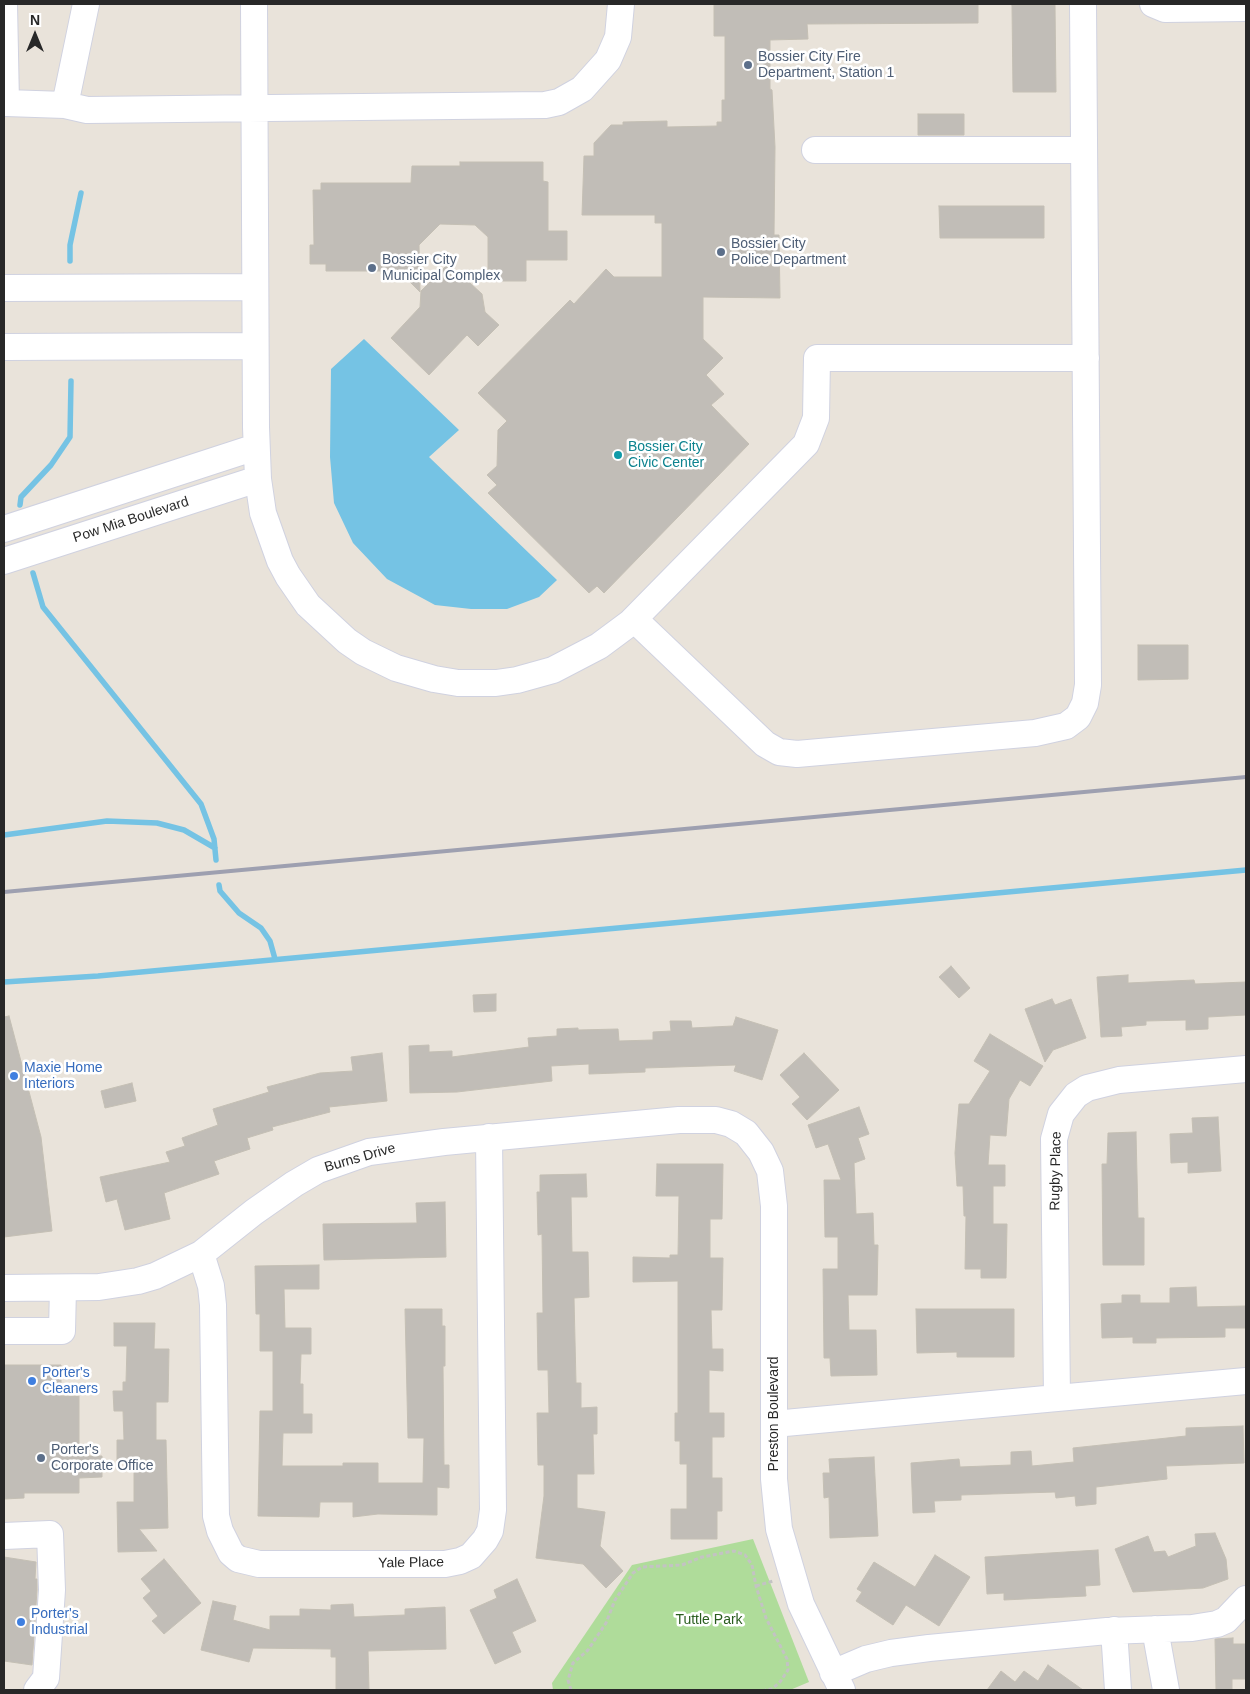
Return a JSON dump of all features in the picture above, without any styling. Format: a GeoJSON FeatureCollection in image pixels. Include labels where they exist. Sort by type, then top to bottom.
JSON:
{"type":"FeatureCollection","features":[{"type":"Feature","properties":{"kind":"street"},"geometry":{"type":"LineString","coordinates":[[4,4],[6,103],[65,105],[87,110],[529,107],[559,102],[582,89],[608,60],[618,37],[621,4]]}},
{"type":"Feature","properties":{"kind":"street"},"geometry":{"type":"LineString","coordinates":[[65,105],[86,4]]}},
{"type":"Feature","properties":{"kind":"street"},"geometry":{"type":"LineString","coordinates":[[254,4],[256,447],[263,513],[273,544],[288,576],[308,605],[347,641],[363,652],[396,668],[434,679],[458,683],[496,683],[517,680],[553,670],[585,656],[634,619],[806,444],[816,418],[817,358],[1086,358]]}},
{"type":"Feature","properties":{"kind":"street"},"geometry":{"type":"LineString","coordinates":[[634,619],[765,744],[779,752],[797,754],[1035,733],[1066,726],[1081,711],[1088,685],[1083,4]]}},
{"type":"Feature","properties":{"kind":"street"},"geometry":{"type":"LineString","coordinates":[[1153,4],[1165,9],[1246,8]]}},
{"type":"Feature","properties":{"kind":"street"},"geometry":{"type":"LineString","coordinates":[[815,150],[1084,150]]}},
{"type":"Feature","properties":{"kind":"street"},"geometry":{"type":"LineString","coordinates":[[4,288],[255,287]]}},
{"type":"Feature","properties":{"kind":"street"},"geometry":{"type":"LineString","coordinates":[[4,347],[256,346]]}},
{"type":"Feature","properties":{"kind":"street"},"geometry":{"type":"LineString","coordinates":[[4,529],[256,447]]}},
{"type":"Feature","properties":{"kind":"street","name":"Pow Mia Boulevard"},"geometry":{"type":"LineString","coordinates":[[4,562],[258,479]]}},
{"type":"Feature","properties":{"kind":"street"},"geometry":{"type":"LineString","coordinates":[[90,502],[98,531]]}},
{"type":"Feature","properties":{"kind":"street","name":"Rugby Place"},"geometry":{"type":"LineString","coordinates":[[1057,1398],[1054,1139],[1061,1114],[1076,1095],[1087,1088],[1102,1083],[1246,1069]]}},
{"type":"Feature","properties":{"kind":"street","name":"Burns Drive"},"geometry":{"type":"LineString","coordinates":[[4,1288],[99,1287],[138,1281],[177,1267],[201,1254],[276,1195],[318,1170],[343,1160],[397,1147],[700,1119],[716,1120],[746,1133]]}},
{"type":"Feature","properties":{"kind":"street","name":"Preston Boulevard"},"geometry":{"type":"LineString","coordinates":[[746,1133],[761,1152],[770,1171],[774,1206],[774,1479],[779,1529],[801,1604],[838,1682]]}},
{"type":"Feature","properties":{"kind":"street","name":"Yale Place"},"geometry":{"type":"LineString","coordinates":[[201,1254],[211,1286],[213,1305],[216,1516],[220,1531],[231,1553],[238,1559],[260,1564],[445,1564],[460,1561],[471,1556],[486,1540],[490,1531],[493,1510],[489,1137]]}},
{"type":"Feature","properties":{"kind":"street"},"geometry":{"type":"LineString","coordinates":[[4,1331],[62,1331],[63,1288]]}},
{"type":"Feature","properties":{"kind":"street"},"geometry":{"type":"LineString","coordinates":[[774,1424],[1246,1381]]}},
{"type":"Feature","properties":{"kind":"street"},"geometry":{"type":"LineString","coordinates":[[4,1536],[50,1534],[52,1590],[46,1678],[37,1690]]}},
{"type":"Feature","properties":{"kind":"street"},"geometry":{"type":"LineString","coordinates":[[838,1682],[866,1659],[891,1653],[1114,1630],[1217,1624],[1226,1620],[1246,1599]]}},
{"type":"Feature","properties":{"kind":"street"},"geometry":{"type":"LineString","coordinates":[[1156,1629],[1166,1690]]}},
{"type":"Feature","properties":{"kind":"street"},"geometry":{"type":"LineString","coordinates":[[1114,1630],[1118,1690]]}},
{"type":"Feature","properties":{"kind":"path"},"geometry":{"type":"LineString","coordinates":[[571,1690],[568,1680],[573,1663],[588,1650],[606,1624],[615,1600],[633,1573],[642,1567],[682,1565],[702,1556],[734,1550],[745,1555],[752,1565],[766,1618],[788,1659],[788,1670],[780,1682],[772,1689],[765,1690]]}},
{"type":"Feature","properties":{"kind":"green space","name":"Tuttle Park"},"geometry":{"type":"Polygon","coordinates":[[[753,1539],[809,1682],[790,1690],[553,1690],[552,1683],[632,1565],[753,1539]]]}},
{"type":"Feature","properties":{"kind":"water"},"geometry":{"type":"Polygon","coordinates":[[[364,339],[459,430],[429,457],[557,580],[539,597],[507,609],[471,609],[435,605],[387,579],[353,543],[334,503],[330,457],[331,369],[364,339]]]}},
{"type":"Feature","properties":{"kind":"building"},"geometry":{"type":"Polygon","coordinates":[[[714,4],[978,4],[978,23],[807,24],[808,39],[770,40],[770,89],[772,90],[775,147],[774,235],[779,235],[780,298],[703,297],[703,339],[723,358],[706,375],[724,394],[711,405],[749,444],[604,593],[597,586],[589,593],[488,493],[497,485],[487,475],[497,466],[498,430],[507,421],[478,393],[570,300],[574,304],[606,269],[614,277],[662,277],[662,223],[655,223],[655,215],[582,215],[584,156],[594,156],[594,143],[611,125],[623,125],[623,122],[667,121],[667,127],[717,126],[717,122],[722,122],[722,100],[725,100],[725,36],[714,36],[714,4]]]}},
{"type":"Feature","properties":{"kind":"building"},"geometry":{"type":"Polygon","coordinates":[[[1012,5],[1055,5],[1056,92],[1013,92],[1012,5]]]}},
{"type":"Feature","properties":{"kind":"building"},"geometry":{"type":"Polygon","coordinates":[[[918,114],[964,114],[964,135],[918,135],[918,114]]]}},
{"type":"Feature","properties":{"kind":"building","name":"Bossier City Municipal Complex"},"geometry":{"type":"Polygon","coordinates":[[[460,162],[543,162],[543,181],[548,182],[548,231],[567,231],[567,260],[526,260],[526,281],[488,281],[488,237],[475,225],[440,224],[419,245],[420,292],[402,274],[381,274],[381,271],[326,271],[326,264],[310,264],[310,245],[314,245],[313,190],[321,190],[321,183],[411,183],[412,166],[460,166],[460,162]]]}},
{"type":"Feature","properties":{"kind":"building"},"geometry":{"type":"Polygon","coordinates":[[[939,206],[1044,206],[1044,238],[940,238],[939,206]]]}},
{"type":"Feature","properties":{"kind":"building"},"geometry":{"type":"Polygon","coordinates":[[[446,266],[454,274],[457,271],[482,294],[485,312],[499,325],[478,346],[467,335],[429,375],[391,338],[420,307],[421,291],[446,266]]]}},
{"type":"Feature","properties":{"kind":"building"},"geometry":{"type":"Polygon","coordinates":[[[1138,645],[1188,645],[1188,679],[1138,680],[1138,645]]]}},
{"type":"Feature","properties":{"kind":"building"},"geometry":{"type":"Polygon","coordinates":[[[951,966],[970,988],[959,998],[939,977],[951,966]]]}},
{"type":"Feature","properties":{"kind":"building"},"geometry":{"type":"Polygon","coordinates":[[[1128,975],[1128,983],[1194,980],[1195,984],[1246,982],[1246,1015],[1208,1017],[1208,1029],[1186,1030],[1186,1020],[1146,1021],[1146,1025],[1121,1027],[1122,1036],[1101,1037],[1097,977],[1128,975]]]}},
{"type":"Feature","properties":{"kind":"building"},"geometry":{"type":"Polygon","coordinates":[[[496,994],[496,1011],[474,1012],[473,995],[496,994]]]}},
{"type":"Feature","properties":{"kind":"building"},"geometry":{"type":"Polygon","coordinates":[[[1052,999],[1055,1005],[1071,999],[1086,1038],[1053,1050],[1045,1062],[1025,1009],[1052,999]]]}},
{"type":"Feature","properties":{"kind":"building"},"geometry":{"type":"Polygon","coordinates":[[[9,1016],[41,1137],[52,1231],[4,1237],[4,1017],[9,1016]]]}},
{"type":"Feature","properties":{"kind":"building"},"geometry":{"type":"Polygon","coordinates":[[[736,1017],[778,1030],[762,1080],[734,1071],[736,1065],[645,1068],[645,1072],[589,1074],[589,1064],[551,1066],[552,1081],[457,1092],[410,1093],[409,1046],[429,1045],[429,1052],[452,1051],[452,1057],[529,1047],[528,1038],[557,1036],[557,1029],[578,1028],[578,1030],[618,1029],[619,1041],[653,1040],[653,1032],[671,1031],[670,1021],[691,1021],[692,1028],[733,1026],[736,1017]]]}},
{"type":"Feature","properties":{"kind":"building"},"geometry":{"type":"Polygon","coordinates":[[[990,1034],[1043,1066],[1030,1086],[1020,1080],[1009,1099],[1006,1136],[990,1135],[988,1165],[1005,1165],[1005,1186],[993,1186],[993,1224],[1007,1224],[1006,1278],[981,1278],[981,1269],[965,1269],[966,1216],[964,1216],[963,1186],[957,1186],[955,1153],[959,1104],[969,1104],[990,1071],[974,1061],[990,1034]]]}},
{"type":"Feature","properties":{"kind":"building"},"geometry":{"type":"Polygon","coordinates":[[[382,1053],[387,1101],[329,1107],[330,1112],[272,1127],[273,1130],[247,1138],[250,1149],[214,1161],[219,1174],[164,1193],[170,1219],[125,1230],[117,1199],[106,1202],[100,1177],[170,1162],[166,1152],[185,1146],[182,1138],[218,1125],[213,1109],[269,1092],[267,1087],[320,1073],[353,1071],[351,1057],[382,1053]]]}},
{"type":"Feature","properties":{"kind":"building"},"geometry":{"type":"Polygon","coordinates":[[[804,1053],[839,1090],[807,1120],[792,1104],[800,1097],[780,1075],[804,1053]]]}},
{"type":"Feature","properties":{"kind":"building"},"geometry":{"type":"Polygon","coordinates":[[[132,1083],[136,1101],[105,1108],[101,1091],[132,1083]]]}},
{"type":"Feature","properties":{"kind":"building"},"geometry":{"type":"Polygon","coordinates":[[[859,1107],[869,1134],[858,1138],[865,1159],[854,1163],[856,1214],[873,1213],[874,1245],[878,1245],[877,1295],[848,1295],[849,1330],[876,1330],[877,1375],[831,1376],[830,1358],[824,1358],[823,1269],[838,1269],[838,1237],[825,1237],[824,1180],[841,1180],[828,1144],[816,1148],[808,1125],[859,1107]]]}},
{"type":"Feature","properties":{"kind":"building"},"geometry":{"type":"Polygon","coordinates":[[[1218,1117],[1221,1171],[1188,1173],[1188,1162],[1171,1163],[1170,1134],[1193,1133],[1192,1118],[1218,1117]]]}},
{"type":"Feature","properties":{"kind":"building"},"geometry":{"type":"Polygon","coordinates":[[[1136,1132],[1138,1218],[1144,1218],[1144,1265],[1103,1265],[1102,1164],[1107,1164],[1108,1133],[1136,1132]]]}},
{"type":"Feature","properties":{"kind":"building"},"geometry":{"type":"Polygon","coordinates":[[[657,1164],[723,1164],[722,1219],[710,1219],[710,1258],[723,1258],[722,1310],[711,1310],[712,1349],[723,1349],[723,1371],[709,1370],[709,1413],[724,1413],[724,1437],[712,1437],[712,1478],[722,1478],[722,1511],[717,1511],[717,1539],[671,1539],[671,1509],[687,1509],[687,1464],[680,1464],[680,1441],[675,1441],[675,1413],[678,1413],[678,1281],[633,1282],[633,1257],[670,1258],[670,1255],[678,1255],[679,1196],[656,1196],[657,1164]]]}},
{"type":"Feature","properties":{"kind":"building"},"geometry":{"type":"Polygon","coordinates":[[[586,1174],[587,1197],[571,1197],[572,1252],[588,1252],[589,1297],[574,1298],[576,1383],[581,1383],[581,1408],[597,1407],[597,1434],[593,1434],[594,1474],[577,1474],[577,1508],[605,1512],[600,1546],[623,1571],[606,1588],[583,1564],[536,1558],[544,1496],[544,1465],[538,1465],[537,1413],[549,1413],[548,1370],[538,1370],[537,1313],[543,1313],[542,1234],[538,1235],[537,1192],[540,1192],[540,1175],[586,1174]]]}},
{"type":"Feature","properties":{"kind":"building"},"geometry":{"type":"Polygon","coordinates":[[[445,1202],[446,1257],[324,1260],[323,1224],[417,1223],[416,1203],[445,1202]]]}},
{"type":"Feature","properties":{"kind":"building"},"geometry":{"type":"Polygon","coordinates":[[[319,1265],[319,1289],[284,1289],[285,1328],[311,1328],[311,1354],[301,1354],[300,1384],[303,1384],[303,1414],[312,1414],[312,1433],[283,1433],[282,1466],[343,1466],[343,1463],[378,1463],[378,1483],[423,1483],[424,1438],[408,1438],[405,1309],[442,1309],[442,1326],[445,1326],[445,1366],[443,1366],[444,1465],[449,1465],[449,1488],[437,1487],[437,1515],[378,1514],[353,1517],[353,1502],[320,1502],[319,1517],[258,1516],[260,1411],[273,1411],[273,1351],[260,1351],[260,1314],[256,1314],[255,1266],[319,1265]]]}},
{"type":"Feature","properties":{"kind":"building"},"geometry":{"type":"Polygon","coordinates":[[[1196,1287],[1197,1307],[1246,1306],[1246,1328],[1225,1328],[1225,1337],[1156,1338],[1156,1343],[1133,1343],[1133,1337],[1102,1338],[1101,1304],[1122,1303],[1122,1295],[1140,1295],[1140,1303],[1170,1303],[1170,1288],[1196,1287]]]}},
{"type":"Feature","properties":{"kind":"building"},"geometry":{"type":"Polygon","coordinates":[[[916,1309],[1014,1309],[1014,1357],[957,1357],[957,1352],[917,1353],[916,1309]]]}},
{"type":"Feature","properties":{"kind":"building"},"geometry":{"type":"Polygon","coordinates":[[[114,1323],[155,1323],[154,1349],[169,1349],[168,1402],[156,1402],[156,1440],[166,1440],[168,1528],[139,1529],[157,1551],[118,1552],[117,1502],[134,1502],[134,1462],[117,1462],[117,1440],[124,1440],[123,1411],[114,1411],[113,1391],[123,1391],[123,1382],[126,1382],[127,1346],[114,1346],[114,1323]]]}},
{"type":"Feature","properties":{"kind":"building"},"geometry":{"type":"Polygon","coordinates":[[[4,1365],[61,1365],[61,1396],[79,1396],[79,1456],[102,1456],[102,1477],[79,1478],[79,1493],[24,1493],[24,1498],[4,1499],[4,1365]]]}},
{"type":"Feature","properties":{"kind":"building"},"geometry":{"type":"Polygon","coordinates":[[[1243,1426],[1244,1463],[1166,1466],[1167,1479],[1096,1487],[1096,1504],[1076,1506],[1075,1496],[1056,1498],[1055,1492],[961,1495],[961,1500],[934,1501],[935,1512],[913,1513],[911,1463],[959,1459],[960,1467],[1011,1465],[1011,1452],[1031,1451],[1032,1466],[1074,1462],[1073,1448],[1186,1436],[1186,1428],[1243,1426]]]}},
{"type":"Feature","properties":{"kind":"building"},"geometry":{"type":"Polygon","coordinates":[[[874,1457],[878,1536],[830,1538],[829,1497],[824,1498],[823,1473],[830,1473],[829,1459],[874,1457]]]}},
{"type":"Feature","properties":{"kind":"building"},"geometry":{"type":"Polygon","coordinates":[[[1215,1533],[1226,1559],[1228,1579],[1203,1588],[1133,1592],[1115,1549],[1148,1536],[1154,1552],[1165,1551],[1168,1557],[1196,1546],[1195,1534],[1215,1533]]]}},
{"type":"Feature","properties":{"kind":"building"},"geometry":{"type":"Polygon","coordinates":[[[1098,1550],[1100,1585],[1085,1586],[1086,1596],[1004,1600],[1004,1593],[987,1594],[985,1557],[1098,1550]]]}},
{"type":"Feature","properties":{"kind":"building"},"geometry":{"type":"Polygon","coordinates":[[[935,1555],[970,1577],[939,1626],[906,1605],[893,1625],[856,1601],[862,1592],[857,1589],[874,1562],[915,1587],[935,1555]]]}},
{"type":"Feature","properties":{"kind":"building","name":"Porter's Industrial"},"geometry":{"type":"Polygon","coordinates":[[[4,1557],[36,1562],[35,1579],[37,1579],[37,1590],[32,1665],[4,1661],[4,1557]]]}},
{"type":"Feature","properties":{"kind":"building"},"geometry":{"type":"Polygon","coordinates":[[[164,1559],[201,1603],[164,1634],[152,1621],[158,1616],[143,1598],[151,1591],[141,1579],[164,1559]]]}},
{"type":"Feature","properties":{"kind":"building"},"geometry":{"type":"Polygon","coordinates":[[[517,1579],[536,1621],[512,1632],[521,1652],[495,1664],[470,1610],[497,1598],[494,1590],[517,1579]]]}},
{"type":"Feature","properties":{"kind":"building"},"geometry":{"type":"Polygon","coordinates":[[[213,1601],[236,1606],[233,1620],[270,1630],[270,1616],[300,1616],[300,1609],[331,1610],[331,1605],[353,1604],[354,1617],[405,1615],[405,1609],[445,1607],[446,1649],[368,1651],[369,1690],[336,1690],[336,1657],[331,1657],[331,1649],[253,1648],[249,1662],[201,1650],[213,1601]]]}},
{"type":"Feature","properties":{"kind":"building"},"geometry":{"type":"Polygon","coordinates":[[[1233,1638],[1233,1644],[1246,1644],[1246,1679],[1232,1679],[1232,1690],[1216,1690],[1215,1639],[1233,1638]]]}},
{"type":"Feature","properties":{"kind":"building"},"geometry":{"type":"Polygon","coordinates":[[[1048,1665],[1083,1690],[987,1690],[1001,1671],[1015,1682],[1024,1671],[1038,1681],[1048,1665]]]}},
{"type":"Feature","properties":{"kind":"waterway"},"geometry":{"type":"LineString","coordinates":[[70,261],[70,245],[81,193]]}},
{"type":"Feature","properties":{"kind":"waterway"},"geometry":{"type":"LineString","coordinates":[[20,505],[21,497],[51,465],[70,437],[71,381]]}},
{"type":"Feature","properties":{"kind":"waterway"},"geometry":{"type":"LineString","coordinates":[[33,573],[43,607],[201,804],[214,839],[216,860]]}},
{"type":"Feature","properties":{"kind":"waterway"},"geometry":{"type":"LineString","coordinates":[[4,835],[107,821],[157,823],[184,830],[215,848]]}},
{"type":"Feature","properties":{"kind":"waterway"},"geometry":{"type":"LineString","coordinates":[[4,982],[98,976],[1246,870]]}},
{"type":"Feature","properties":{"kind":"waterway"},"geometry":{"type":"LineString","coordinates":[[219,885],[220,891],[239,913],[261,928],[270,941],[275,959]]}},
{"type":"Feature","properties":{"kind":"railway"},"geometry":{"type":"LineString","coordinates":[[4,892],[1246,777]]}},
{"type":"Feature","properties":{"kind":"place","name":"Bossier City Fire Department, Station 1"},"geometry":{"type":"Point","coordinates":[748,65]}},
{"type":"Feature","properties":{"kind":"place","name":"Bossier City Police Department"},"geometry":{"type":"Point","coordinates":[721,252]}},
{"type":"Feature","properties":{"kind":"place","name":"Bossier City Municipal Complex"},"geometry":{"type":"Point","coordinates":[372,268]}},
{"type":"Feature","properties":{"kind":"place","name":"Bossier City Civic Center"},"geometry":{"type":"Point","coordinates":[618,455]}},
{"type":"Feature","properties":{"kind":"place","name":"Maxie Home Interiors"},"geometry":{"type":"Point","coordinates":[14,1076]}},
{"type":"Feature","properties":{"kind":"place","name":"Porter's Cleaners"},"geometry":{"type":"Point","coordinates":[32,1381]}},
{"type":"Feature","properties":{"kind":"place","name":"Porter's Corporate Office"},"geometry":{"type":"Point","coordinates":[41,1458]}},
{"type":"Feature","properties":{"kind":"place","name":"Porter's Industrial"},"geometry":{"type":"Point","coordinates":[21,1622]}}]}
